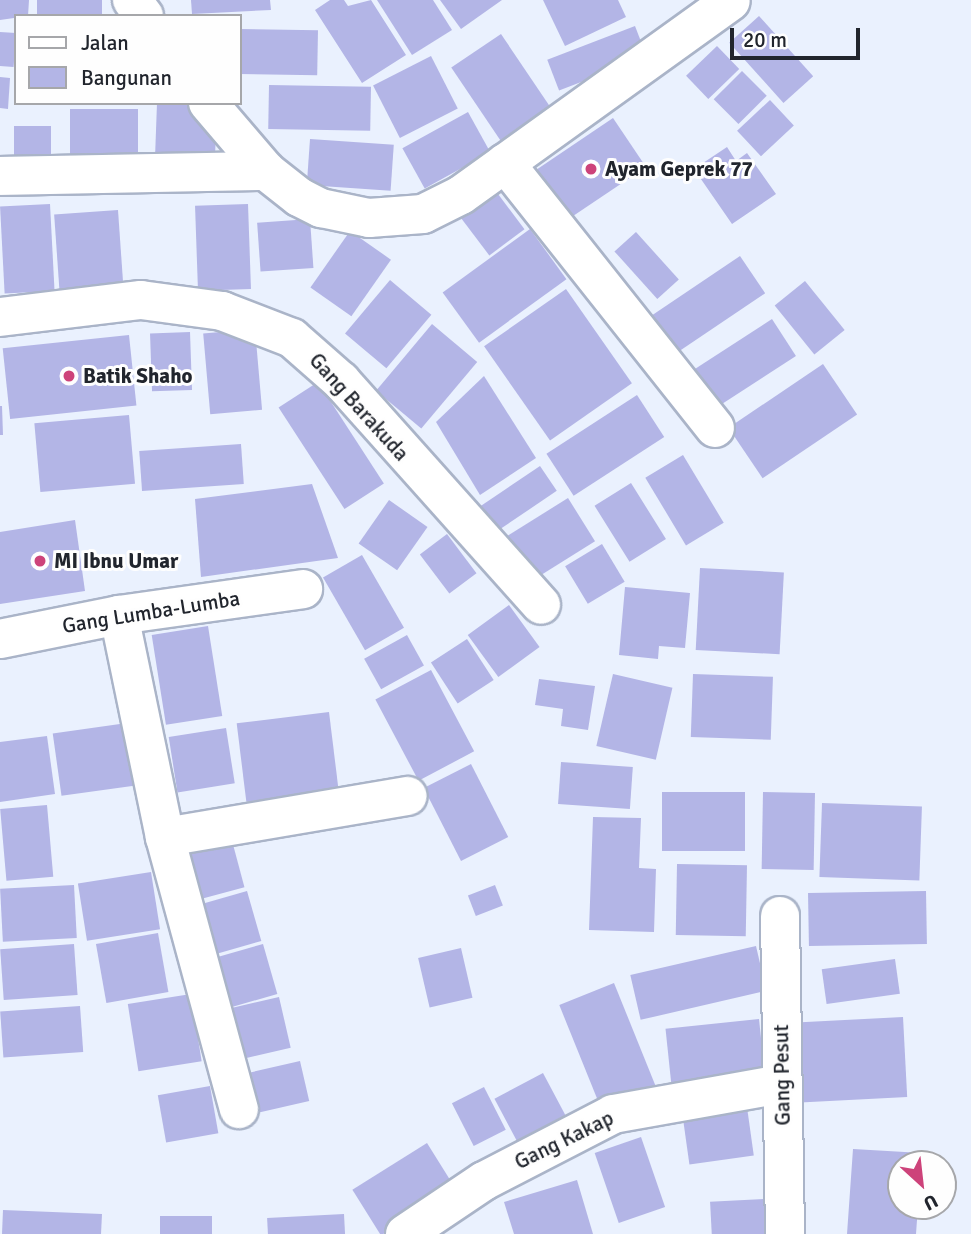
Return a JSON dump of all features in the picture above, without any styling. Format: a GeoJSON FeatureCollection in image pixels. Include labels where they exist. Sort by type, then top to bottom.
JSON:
{"type":"FeatureCollection","features":[{"type":"Feature","properties":{"kind":"street"},"geometry":{"type":"LineString","coordinates":[[210,105],[266,171],[299,197],[321,208],[389,219],[423,214],[443,205],[505,163],[731,1]]}},
{"type":"Feature","properties":{"kind":"street"},"geometry":{"type":"LineString","coordinates":[[505,163],[715,428]]}},
{"type":"Feature","properties":{"kind":"street"},"geometry":{"type":"LineString","coordinates":[[0,176],[266,171]]}},
{"type":"Feature","properties":{"kind":"street","name":"Gang Barakuda"},"geometry":{"type":"LineString","coordinates":[[0,317],[141,300],[222,311],[292,338],[341,381],[541,606]]}},
{"type":"Feature","properties":{"kind":"street","name":"Gang Lumba-Lumba"},"geometry":{"type":"LineString","coordinates":[[0,639],[120,615],[303,589]]}},
{"type":"Feature","properties":{"kind":"street"},"geometry":{"type":"LineString","coordinates":[[120,615],[165,837],[239,1109]]}},
{"type":"Feature","properties":{"kind":"street"},"geometry":{"type":"LineString","coordinates":[[165,837],[408,796]]}},
{"type":"Feature","properties":{"kind":"street","name":"Gang Pesut"},"geometry":{"type":"LineString","coordinates":[[780,916],[785,1234]]}},
{"type":"Feature","properties":{"kind":"street","name":"Gang Kakap"},"geometry":{"type":"LineString","coordinates":[[405,1234],[543,1147],[613,1114],[782,1084]]}},
{"type":"Feature","properties":{"kind":"building"},"geometry":{"type":"Polygon","coordinates":[[[0,0],[29,0],[28,14],[14,14],[14,18],[0,20],[0,0]]]}},
{"type":"Feature","properties":{"kind":"building"},"geometry":{"type":"Polygon","coordinates":[[[37,0],[102,0],[102,14],[37,14],[37,0]]]}},
{"type":"Feature","properties":{"kind":"building"},"geometry":{"type":"Polygon","coordinates":[[[191,0],[270,0],[271,10],[192,14],[191,0]]]}},
{"type":"Feature","properties":{"kind":"building"},"geometry":{"type":"Polygon","coordinates":[[[330,0],[344,0],[348,6],[371,0],[406,55],[362,83],[315,10],[330,0]]]}},
{"type":"Feature","properties":{"kind":"building"},"geometry":{"type":"Polygon","coordinates":[[[377,0],[433,0],[452,30],[412,55],[377,0]]]}},
{"type":"Feature","properties":{"kind":"building"},"geometry":{"type":"Polygon","coordinates":[[[440,0],[502,0],[461,29],[440,0]]]}},
{"type":"Feature","properties":{"kind":"building"},"geometry":{"type":"Polygon","coordinates":[[[543,0],[618,0],[626,17],[565,46],[543,0]]]}},
{"type":"Feature","properties":{"kind":"building"},"geometry":{"type":"Polygon","coordinates":[[[759,16],[813,76],[783,103],[729,43],[759,16]]]}},
{"type":"Feature","properties":{"kind":"building"},"geometry":{"type":"Polygon","coordinates":[[[635,26],[647,57],[559,90],[547,60],[635,26]]]}},
{"type":"Feature","properties":{"kind":"building"},"geometry":{"type":"Polygon","coordinates":[[[242,29],[318,30],[317,75],[242,74],[242,29]]]}},
{"type":"Feature","properties":{"kind":"building"},"geometry":{"type":"Polygon","coordinates":[[[0,32],[14,33],[14,67],[0,66],[0,32]]]}},
{"type":"Feature","properties":{"kind":"building"},"geometry":{"type":"Polygon","coordinates":[[[501,34],[552,110],[503,144],[451,68],[501,34]]]}},
{"type":"Feature","properties":{"kind":"building"},"geometry":{"type":"Polygon","coordinates":[[[717,46],[739,69],[708,99],[686,76],[717,46]]]}},
{"type":"Feature","properties":{"kind":"building"},"geometry":{"type":"Polygon","coordinates":[[[431,56],[458,109],[400,138],[373,86],[431,56]]]}},
{"type":"Feature","properties":{"kind":"building"},"geometry":{"type":"Polygon","coordinates":[[[742,71],[767,96],[738,124],[714,99],[742,71]]]}},
{"type":"Feature","properties":{"kind":"building"},"geometry":{"type":"Polygon","coordinates":[[[0,77],[10,78],[8,109],[0,108],[0,77]]]}},
{"type":"Feature","properties":{"kind":"building"},"geometry":{"type":"Polygon","coordinates":[[[269,85],[371,87],[370,131],[268,129],[269,85]]]}},
{"type":"Feature","properties":{"kind":"building"},"geometry":{"type":"Polygon","coordinates":[[[770,100],[794,126],[761,156],[737,131],[770,100]]]}},
{"type":"Feature","properties":{"kind":"building"},"geometry":{"type":"Polygon","coordinates":[[[157,105],[196,105],[216,130],[215,157],[155,158],[157,105]]]}},
{"type":"Feature","properties":{"kind":"building"},"geometry":{"type":"Polygon","coordinates":[[[70,109],[138,109],[138,163],[70,163],[70,109]]]}},
{"type":"Feature","properties":{"kind":"building"},"geometry":{"type":"Polygon","coordinates":[[[468,112],[490,152],[425,189],[402,148],[468,112]]]}},
{"type":"Feature","properties":{"kind":"building","name":"Ayam Geprek 77"},"geometry":{"type":"Polygon","coordinates":[[[613,118],[646,167],[570,218],[537,169],[613,118]]]}},
{"type":"Feature","properties":{"kind":"building"},"geometry":{"type":"Polygon","coordinates":[[[14,126],[51,126],[51,167],[14,167],[14,126]]]}},
{"type":"Feature","properties":{"kind":"building"},"geometry":{"type":"Polygon","coordinates":[[[310,139],[394,145],[391,191],[307,185],[310,139]]]}},
{"type":"Feature","properties":{"kind":"building"},"geometry":{"type":"Polygon","coordinates":[[[727,147],[736,161],[747,153],[776,194],[732,224],[694,169],[727,147]]]}},
{"type":"Feature","properties":{"kind":"building"},"geometry":{"type":"Polygon","coordinates":[[[495,190],[524,229],[489,256],[460,216],[495,190]]]}},
{"type":"Feature","properties":{"kind":"building"},"geometry":{"type":"Polygon","coordinates":[[[50,204],[55,291],[5,293],[0,207],[50,204]]]}},
{"type":"Feature","properties":{"kind":"building"},"geometry":{"type":"Polygon","coordinates":[[[248,204],[251,289],[198,291],[195,206],[248,204]]]}},
{"type":"Feature","properties":{"kind":"building"},"geometry":{"type":"Polygon","coordinates":[[[118,210],[124,296],[60,300],[54,214],[118,210]]]}},
{"type":"Feature","properties":{"kind":"building"},"geometry":{"type":"Polygon","coordinates":[[[310,219],[313,268],[261,272],[257,223],[310,219]]]}},
{"type":"Feature","properties":{"kind":"building"},"geometry":{"type":"Polygon","coordinates":[[[530,229],[566,279],[479,343],[443,292],[530,229]]]}},
{"type":"Feature","properties":{"kind":"building"},"geometry":{"type":"Polygon","coordinates":[[[350,231],[391,260],[351,316],[310,288],[350,231]]]}},
{"type":"Feature","properties":{"kind":"building"},"geometry":{"type":"Polygon","coordinates":[[[636,232],[679,280],[657,299],[614,251],[636,232]]]}},
{"type":"Feature","properties":{"kind":"building"},"geometry":{"type":"Polygon","coordinates":[[[740,256],[765,293],[670,358],[645,320],[740,256]]]}},
{"type":"Feature","properties":{"kind":"building"},"geometry":{"type":"Polygon","coordinates":[[[390,280],[431,315],[386,368],[345,334],[390,280]]]}},
{"type":"Feature","properties":{"kind":"building"},"geometry":{"type":"Polygon","coordinates":[[[805,281],[845,330],[814,355],[775,306],[805,281]]]}},
{"type":"Feature","properties":{"kind":"building"},"geometry":{"type":"Polygon","coordinates":[[[566,289],[632,383],[550,441],[484,346],[566,289]]]}},
{"type":"Feature","properties":{"kind":"building"},"geometry":{"type":"Polygon","coordinates":[[[772,319],[796,356],[715,409],[691,372],[772,319]]]}},
{"type":"Feature","properties":{"kind":"building"},"geometry":{"type":"Polygon","coordinates":[[[432,324],[477,362],[421,429],[376,391],[432,324]]]}},
{"type":"Feature","properties":{"kind":"building"},"geometry":{"type":"Polygon","coordinates":[[[255,329],[262,410],[210,414],[203,334],[255,329]]]}},
{"type":"Feature","properties":{"kind":"building"},"geometry":{"type":"Polygon","coordinates":[[[190,332],[192,390],[152,391],[150,333],[190,332]]]}},
{"type":"Feature","properties":{"kind":"building","name":"Batik Shaho"},"geometry":{"type":"Polygon","coordinates":[[[129,335],[136,406],[10,419],[3,348],[129,335]]]}},
{"type":"Feature","properties":{"kind":"building"},"geometry":{"type":"Polygon","coordinates":[[[823,364],[857,415],[763,478],[728,428],[823,364]]]}},
{"type":"Feature","properties":{"kind":"building"},"geometry":{"type":"Polygon","coordinates":[[[484,376],[536,458],[480,495],[436,422],[484,376]]]}},
{"type":"Feature","properties":{"kind":"building"},"geometry":{"type":"Polygon","coordinates":[[[318,382],[384,483],[344,509],[279,408],[318,382]]]}},
{"type":"Feature","properties":{"kind":"building"},"geometry":{"type":"Polygon","coordinates":[[[637,395],[664,437],[574,496],[546,454],[637,395]]]}},
{"type":"Feature","properties":{"kind":"building"},"geometry":{"type":"Polygon","coordinates":[[[2,406],[3,435],[0,435],[2,406]]]}},
{"type":"Feature","properties":{"kind":"building"},"geometry":{"type":"Polygon","coordinates":[[[129,415],[135,484],[40,492],[34,423],[129,415]]]}},
{"type":"Feature","properties":{"kind":"building"},"geometry":{"type":"Polygon","coordinates":[[[241,444],[244,484],[142,491],[139,451],[241,444]]]}},
{"type":"Feature","properties":{"kind":"building"},"geometry":{"type":"Polygon","coordinates":[[[683,455],[724,523],[686,545],[645,478],[683,455]]]}},
{"type":"Feature","properties":{"kind":"building"},"geometry":{"type":"Polygon","coordinates":[[[540,466],[557,491],[484,540],[467,515],[540,466]]]}},
{"type":"Feature","properties":{"kind":"building"},"geometry":{"type":"Polygon","coordinates":[[[631,483],[666,539],[630,562],[595,506],[631,483]]]}},
{"type":"Feature","properties":{"kind":"building"},"geometry":{"type":"Polygon","coordinates":[[[312,484],[338,558],[201,577],[195,499],[312,484]]]}},
{"type":"Feature","properties":{"kind":"building"},"geometry":{"type":"Polygon","coordinates":[[[568,498],[595,541],[526,584],[499,541],[568,498]]]}},
{"type":"Feature","properties":{"kind":"building"},"geometry":{"type":"Polygon","coordinates":[[[389,500],[428,527],[397,570],[359,543],[389,500]]]}},
{"type":"Feature","properties":{"kind":"building","name":"MI Ibnu Umar"},"geometry":{"type":"Polygon","coordinates":[[[75,520],[85,591],[0,604],[0,532],[75,520]]]}},
{"type":"Feature","properties":{"kind":"building"},"geometry":{"type":"Polygon","coordinates":[[[447,534],[476,573],[449,594],[420,554],[447,534]]]}},
{"type":"Feature","properties":{"kind":"building"},"geometry":{"type":"Polygon","coordinates":[[[602,544],[625,582],[588,604],[565,566],[602,544]]]}},
{"type":"Feature","properties":{"kind":"building"},"geometry":{"type":"Polygon","coordinates":[[[362,555],[404,628],[365,650],[323,578],[362,555]]]}},
{"type":"Feature","properties":{"kind":"building"},"geometry":{"type":"Polygon","coordinates":[[[700,568],[784,572],[780,654],[696,650],[700,568]]]}},
{"type":"Feature","properties":{"kind":"building"},"geometry":{"type":"Polygon","coordinates":[[[625,587],[690,593],[685,648],[659,646],[658,659],[619,655],[625,587]]]}},
{"type":"Feature","properties":{"kind":"building"},"geometry":{"type":"Polygon","coordinates":[[[509,605],[540,647],[498,677],[468,635],[509,605]]]}},
{"type":"Feature","properties":{"kind":"building"},"geometry":{"type":"Polygon","coordinates":[[[208,626],[222,716],[166,725],[152,635],[208,626]]]}},
{"type":"Feature","properties":{"kind":"building"},"geometry":{"type":"Polygon","coordinates":[[[407,635],[424,666],[381,689],[364,659],[407,635]]]}},
{"type":"Feature","properties":{"kind":"building"},"geometry":{"type":"Polygon","coordinates":[[[467,639],[494,680],[458,704],[431,662],[467,639]]]}},
{"type":"Feature","properties":{"kind":"building"},"geometry":{"type":"Polygon","coordinates":[[[431,670],[474,751],[419,781],[375,700],[431,670]]]}},
{"type":"Feature","properties":{"kind":"building"},"geometry":{"type":"Polygon","coordinates":[[[613,674],[672,688],[656,760],[596,746],[613,674]]]}},
{"type":"Feature","properties":{"kind":"building"},"geometry":{"type":"Polygon","coordinates":[[[693,674],[773,677],[771,740],[691,737],[693,674]]]}},
{"type":"Feature","properties":{"kind":"building"},"geometry":{"type":"Polygon","coordinates":[[[539,679],[595,686],[588,730],[561,726],[563,709],[535,705],[539,679]]]}},
{"type":"Feature","properties":{"kind":"building"},"geometry":{"type":"Polygon","coordinates":[[[329,712],[339,790],[246,802],[237,723],[329,712]]]}},
{"type":"Feature","properties":{"kind":"building"},"geometry":{"type":"Polygon","coordinates":[[[127,723],[136,785],[61,796],[53,733],[127,723]]]}},
{"type":"Feature","properties":{"kind":"building"},"geometry":{"type":"Polygon","coordinates":[[[226,728],[235,783],[177,792],[169,737],[226,728]]]}},
{"type":"Feature","properties":{"kind":"building"},"geometry":{"type":"Polygon","coordinates":[[[47,736],[55,794],[0,802],[0,742],[47,736]]]}},
{"type":"Feature","properties":{"kind":"building"},"geometry":{"type":"Polygon","coordinates":[[[561,762],[633,767],[630,809],[558,804],[561,762]]]}},
{"type":"Feature","properties":{"kind":"building"},"geometry":{"type":"Polygon","coordinates":[[[471,764],[508,837],[461,861],[424,788],[471,764]]]}},
{"type":"Feature","properties":{"kind":"building"},"geometry":{"type":"Polygon","coordinates":[[[662,792],[745,792],[745,851],[662,851],[662,792]]]}},
{"type":"Feature","properties":{"kind":"building"},"geometry":{"type":"Polygon","coordinates":[[[763,792],[815,793],[814,870],[762,869],[763,792]]]}},
{"type":"Feature","properties":{"kind":"building"},"geometry":{"type":"Polygon","coordinates":[[[822,803],[922,806],[919,880],[819,877],[822,803]]]}},
{"type":"Feature","properties":{"kind":"building"},"geometry":{"type":"Polygon","coordinates":[[[47,805],[53,877],[6,881],[0,809],[47,805]]]}},
{"type":"Feature","properties":{"kind":"building"},"geometry":{"type":"Polygon","coordinates":[[[593,817],[641,818],[639,868],[656,869],[654,932],[589,930],[593,817]]]}},
{"type":"Feature","properties":{"kind":"building"},"geometry":{"type":"Polygon","coordinates":[[[231,837],[244,887],[197,900],[184,850],[231,837]]]}},
{"type":"Feature","properties":{"kind":"building"},"geometry":{"type":"Polygon","coordinates":[[[677,864],[747,865],[746,936],[676,935],[677,864]]]}},
{"type":"Feature","properties":{"kind":"building"},"geometry":{"type":"Polygon","coordinates":[[[151,872],[160,929],[87,941],[78,884],[151,872]]]}},
{"type":"Feature","properties":{"kind":"building"},"geometry":{"type":"Polygon","coordinates":[[[74,885],[77,938],[3,942],[0,889],[74,885]]]}},
{"type":"Feature","properties":{"kind":"building"},"geometry":{"type":"Polygon","coordinates":[[[495,885],[503,906],[476,916],[468,895],[495,885]]]}},
{"type":"Feature","properties":{"kind":"building"},"geometry":{"type":"Polygon","coordinates":[[[247,891],[261,941],[214,954],[200,905],[247,891]]]}},
{"type":"Feature","properties":{"kind":"building"},"geometry":{"type":"Polygon","coordinates":[[[926,891],[927,944],[809,946],[808,893],[926,891]]]}},
{"type":"Feature","properties":{"kind":"building"},"geometry":{"type":"Polygon","coordinates":[[[158,933],[168,992],[106,1003],[96,944],[158,933]]]}},
{"type":"Feature","properties":{"kind":"building"},"geometry":{"type":"Polygon","coordinates":[[[74,944],[78,995],[4,1000],[0,949],[74,944]]]}},
{"type":"Feature","properties":{"kind":"building"},"geometry":{"type":"Polygon","coordinates":[[[263,944],[277,994],[230,1007],[216,958],[263,944]]]}},
{"type":"Feature","properties":{"kind":"building"},"geometry":{"type":"Polygon","coordinates":[[[756,946],[766,991],[641,1020],[630,975],[756,946]]]}},
{"type":"Feature","properties":{"kind":"building"},"geometry":{"type":"Polygon","coordinates":[[[461,948],[472,998],[430,1008],[418,958],[461,948]]]}},
{"type":"Feature","properties":{"kind":"building"},"geometry":{"type":"Polygon","coordinates":[[[895,959],[900,994],[827,1004],[822,969],[895,959]]]}},
{"type":"Feature","properties":{"kind":"building"},"geometry":{"type":"Polygon","coordinates":[[[614,983],[655,1085],[601,1107],[559,1005],[614,983]]]}},
{"type":"Feature","properties":{"kind":"building"},"geometry":{"type":"Polygon","coordinates":[[[191,994],[202,1061],[138,1071],[128,1004],[191,994]]]}},
{"type":"Feature","properties":{"kind":"building"},"geometry":{"type":"Polygon","coordinates":[[[279,997],[291,1048],[241,1059],[229,1008],[279,997]]]}},
{"type":"Feature","properties":{"kind":"building"},"geometry":{"type":"Polygon","coordinates":[[[80,1006],[83,1052],[3,1057],[0,1012],[80,1006]]]}},
{"type":"Feature","properties":{"kind":"building"},"geometry":{"type":"Polygon","coordinates":[[[903,1017],[907,1097],[800,1102],[796,1023],[903,1017]]]}},
{"type":"Feature","properties":{"kind":"building"},"geometry":{"type":"Polygon","coordinates":[[[759,1019],[765,1073],[671,1083],[666,1029],[759,1019]]]}},
{"type":"Feature","properties":{"kind":"building"},"geometry":{"type":"Polygon","coordinates":[[[300,1061],[309,1101],[255,1114],[245,1074],[300,1061]]]}},
{"type":"Feature","properties":{"kind":"building"},"geometry":{"type":"Polygon","coordinates":[[[543,1073],[570,1124],[522,1150],[494,1099],[543,1073]]]}},
{"type":"Feature","properties":{"kind":"building"},"geometry":{"type":"Polygon","coordinates":[[[210,1086],[218,1133],[166,1142],[158,1095],[210,1086]]]}},
{"type":"Feature","properties":{"kind":"building"},"geometry":{"type":"Polygon","coordinates":[[[484,1087],[506,1130],[474,1146],[452,1103],[484,1087]]]}},
{"type":"Feature","properties":{"kind":"building"},"geometry":{"type":"Polygon","coordinates":[[[746,1100],[754,1155],[689,1165],[682,1109],[746,1100]]]}},
{"type":"Feature","properties":{"kind":"building"},"geometry":{"type":"Polygon","coordinates":[[[641,1137],[665,1207],[619,1223],[595,1153],[641,1137]]]}},
{"type":"Feature","properties":{"kind":"building"},"geometry":{"type":"Polygon","coordinates":[[[427,1143],[456,1189],[383,1234],[380,1234],[352,1190],[427,1143]]]}},
{"type":"Feature","properties":{"kind":"building"},"geometry":{"type":"Polygon","coordinates":[[[853,1149],[887,1151],[887,1220],[917,1220],[916,1234],[847,1234],[853,1149]]]}},
{"type":"Feature","properties":{"kind":"building"},"geometry":{"type":"Polygon","coordinates":[[[577,1180],[593,1234],[514,1234],[504,1202],[577,1180]]]}},
{"type":"Feature","properties":{"kind":"building"},"geometry":{"type":"Polygon","coordinates":[[[764,1199],[766,1234],[712,1234],[710,1202],[764,1199]]]}},
{"type":"Feature","properties":{"kind":"building"},"geometry":{"type":"Polygon","coordinates":[[[3,1210],[102,1214],[101,1234],[2,1234],[3,1210]]]}},
{"type":"Feature","properties":{"kind":"building"},"geometry":{"type":"Polygon","coordinates":[[[344,1214],[345,1234],[268,1234],[267,1218],[344,1214]]]}},
{"type":"Feature","properties":{"kind":"building"},"geometry":{"type":"Polygon","coordinates":[[[160,1216],[212,1216],[212,1234],[160,1234],[160,1216]]]}},
{"type":"Feature","properties":{"kind":"place","name":"Ayam Geprek 77"},"geometry":{"type":"Point","coordinates":[591,169]}},
{"type":"Feature","properties":{"kind":"place","name":"Batik Shaho"},"geometry":{"type":"Point","coordinates":[69,376]}},
{"type":"Feature","properties":{"kind":"place","name":"MI Ibnu Umar"},"geometry":{"type":"Point","coordinates":[40,561]}}]}
